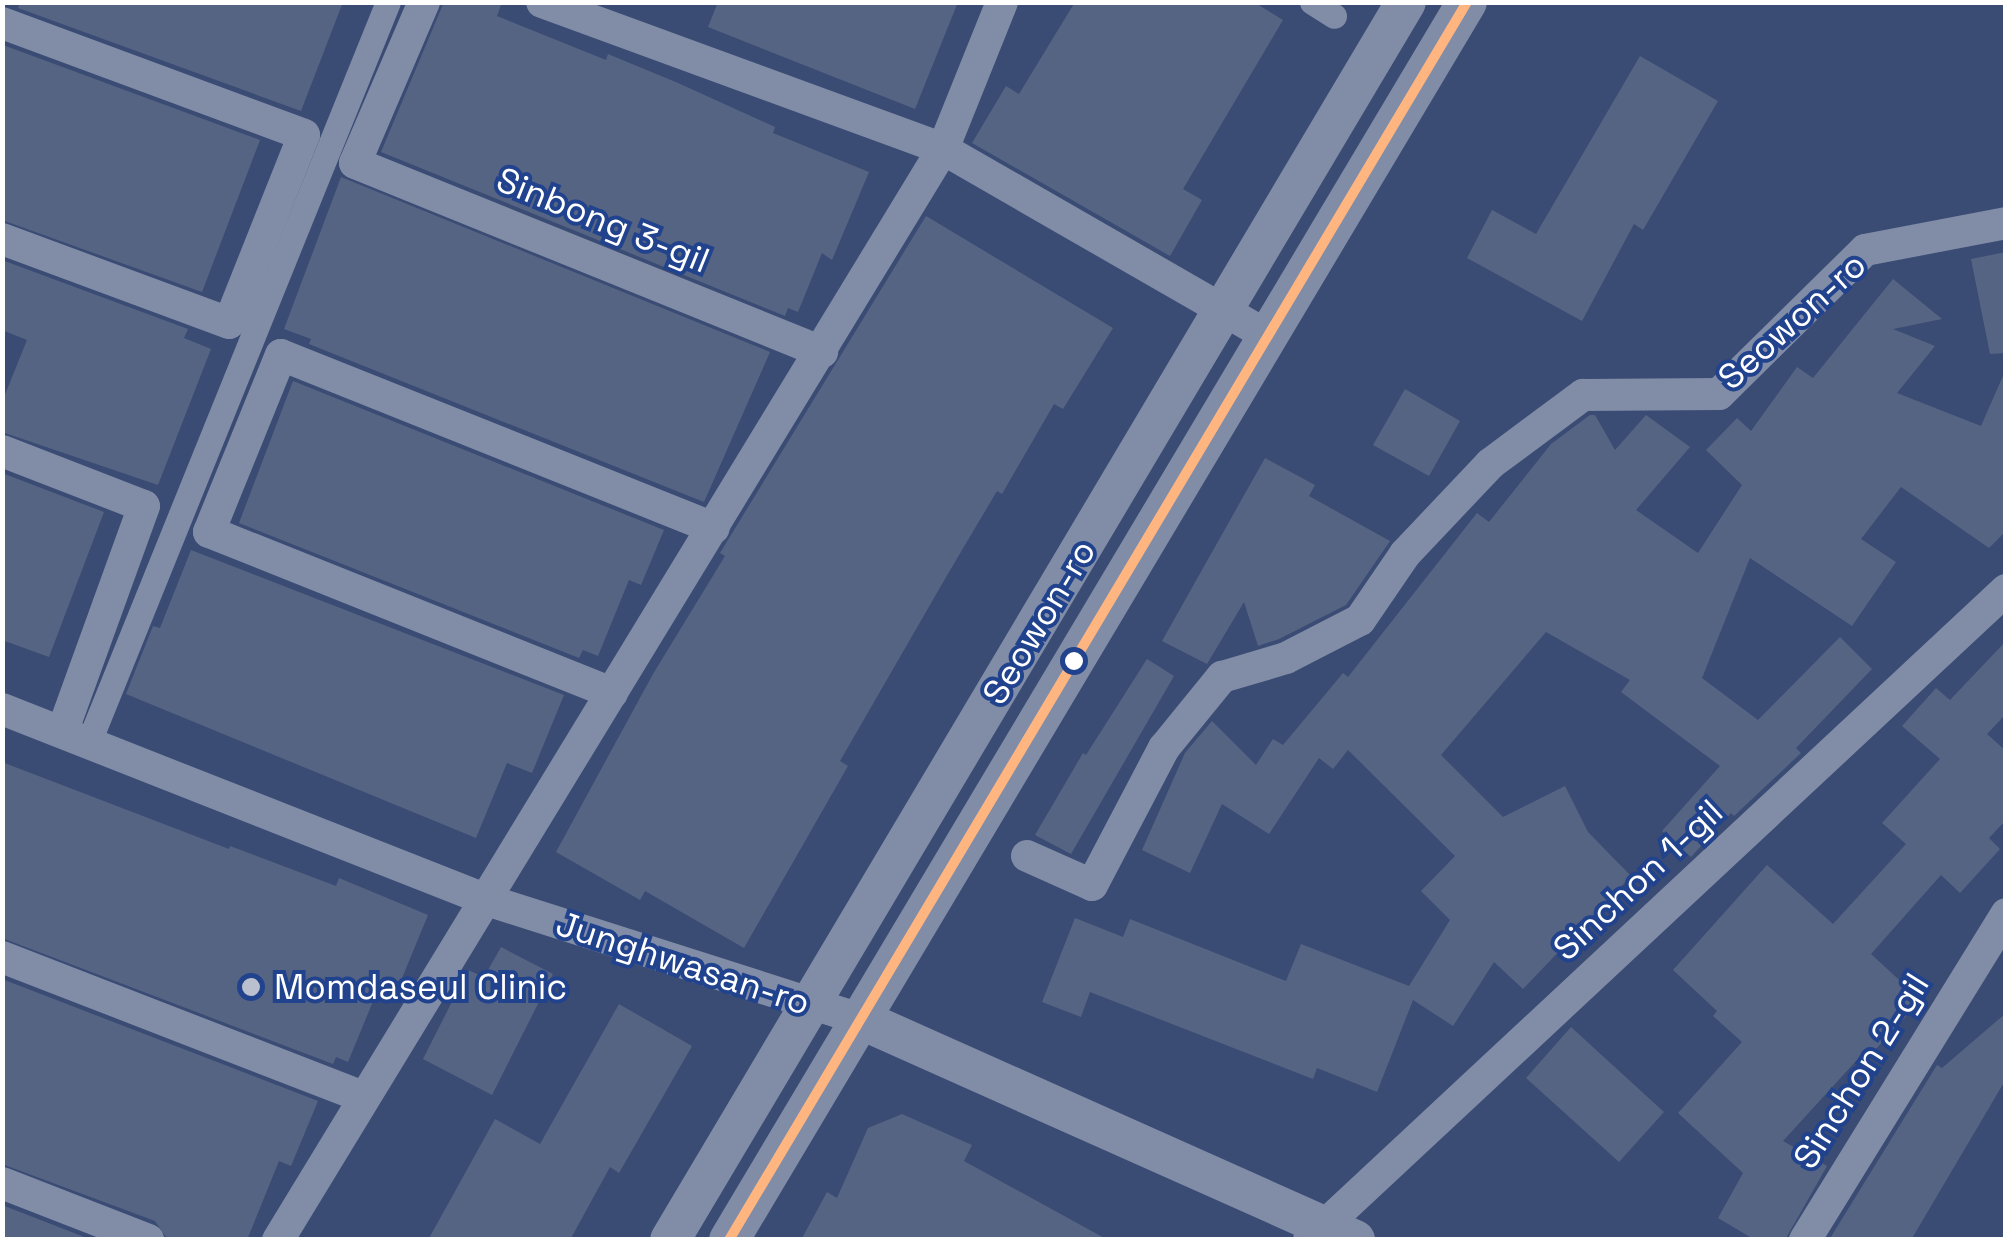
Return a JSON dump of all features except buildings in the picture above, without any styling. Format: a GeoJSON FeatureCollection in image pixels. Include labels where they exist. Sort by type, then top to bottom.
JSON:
{"type":"FeatureCollection","features":[{"type":"Feature","properties":{"kind":"street"},"geometry":{"type":"LineString","coordinates":[[76,738],[388,2]]}},
{"type":"Feature","properties":{"kind":"street","name":"Sinbong 3-gil"},"geometry":{"type":"LineString","coordinates":[[424,2],[355,164],[822,352]]}},
{"type":"Feature","properties":{"kind":"street"},"geometry":{"type":"LineString","coordinates":[[542,2],[944,148],[1268,336]]}},
{"type":"Feature","properties":{"kind":"street"},"geometry":{"type":"LineString","coordinates":[[278,1240],[944,148],[1002,2]]}},
{"type":"Feature","properties":{"kind":"street","name":"Seowon-ro"},"geometry":{"type":"LineString","coordinates":[[670,1240],[1406,2]]}},
{"type":"Feature","properties":{"kind":"street","name":"Seowon-ro"},"geometry":{"type":"LineString","coordinates":[[729,1240],[1467,2]]}},
{"type":"Feature","properties":{"kind":"street"},"geometry":{"type":"LineString","coordinates":[[2,22],[304,135],[229,322],[2,239]]}},
{"type":"Feature","properties":{"kind":"street","name":"Seowon-ro"},"geometry":{"type":"LineString","coordinates":[[1027,856],[1092,885],[1164,748],[1222,677],[1286,658],[1360,620],[1405,554],[1490,464],[1584,395],[1719,394],[1864,250],[2006,223]]}},
{"type":"Feature","properties":{"kind":"street"},"geometry":{"type":"LineString","coordinates":[[612,693],[209,532],[281,355],[714,528]]}},
{"type":"Feature","properties":{"kind":"street"},"geometry":{"type":"LineString","coordinates":[[2,452],[144,506],[76,738]]}},
{"type":"Feature","properties":{"kind":"street","name":"Sinchon 1-gil"},"geometry":{"type":"LineString","coordinates":[[1329,1235],[2006,590]]}},
{"type":"Feature","properties":{"kind":"street","name":"Junghwasan-ro"},"geometry":{"type":"LineString","coordinates":[[2,709],[486,900],[862,1020],[1329,1235]]}},
{"type":"Feature","properties":{"kind":"street","name":"Sinchon 2-gil"},"geometry":{"type":"LineString","coordinates":[[1805,1240],[1996,949],[2006,914]]}},
{"type":"Feature","properties":{"kind":"street"},"geometry":{"type":"LineString","coordinates":[[2,957],[362,1097]]}},
{"type":"Feature","properties":{"kind":"street"},"geometry":{"type":"LineString","coordinates":[[2,1183],[148,1240]]}},
{"type":"Feature","properties":{"kind":"transit line"},"geometry":{"type":"LineString","coordinates":[[729,1240],[1467,2]]}},
{"type":"Feature","properties":{"kind":"place","name":"Momdaseul Clinic"},"geometry":{"type":"Point","coordinates":[251,987]}}]}
